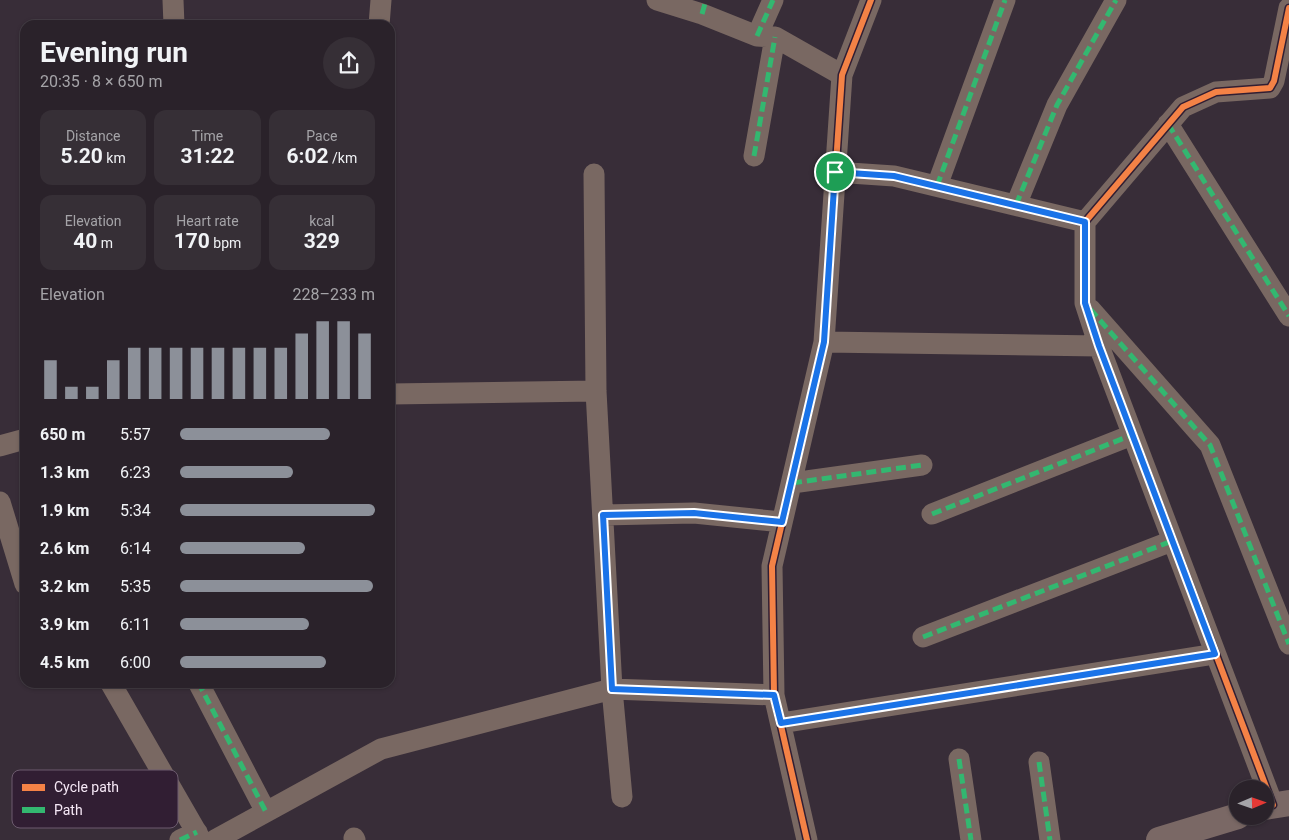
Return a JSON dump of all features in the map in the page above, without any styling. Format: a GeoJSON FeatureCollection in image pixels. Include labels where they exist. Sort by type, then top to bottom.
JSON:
{"type":"FeatureCollection","features":[{"type":"Feature","properties":{"kind":"main road"},"geometry":{"type":"LineString","coordinates":[[1158,840],[1229,819]]}},
{"type":"Feature","properties":{"kind":"street"},"geometry":{"type":"LineString","coordinates":[[173,0],[174,20]]}},
{"type":"Feature","properties":{"kind":"street"},"geometry":{"type":"LineString","coordinates":[[379,20],[381,0]]}},
{"type":"Feature","properties":{"kind":"street"},"geometry":{"type":"LineString","coordinates":[[656,0],[704,7],[842,75]]}},
{"type":"Feature","properties":{"kind":"street"},"geometry":{"type":"LineString","coordinates":[[754,156],[766,37],[772,0]]}},
{"type":"Feature","properties":{"kind":"street"},"geometry":{"type":"LineString","coordinates":[[807,840],[774,695],[772,566],[824,342],[842,75],[871,0]]}},
{"type":"Feature","properties":{"kind":"street"},"geometry":{"type":"LineString","coordinates":[[937,186],[1005,0]]}},
{"type":"Feature","properties":{"kind":"street"},"geometry":{"type":"LineString","coordinates":[[1016,206],[1057,105],[1116,0]]}},
{"type":"Feature","properties":{"kind":"street"},"geometry":{"type":"LineString","coordinates":[[1276,805],[1215,654],[1099,346],[1085,303],[1085,222],[1183,107],[1216,92],[1270,88],[1274,81],[1289,8]]}},
{"type":"Feature","properties":{"kind":"street"},"geometry":{"type":"LineString","coordinates":[[1168,124],[1289,316]]}},
{"type":"Feature","properties":{"kind":"street"},"geometry":{"type":"LineString","coordinates":[[835,172],[894,176],[1085,222]]}},
{"type":"Feature","properties":{"kind":"street"},"geometry":{"type":"LineString","coordinates":[[594,174],[596,391],[612,689],[622,798]]}},
{"type":"Feature","properties":{"kind":"street"},"geometry":{"type":"LineString","coordinates":[[1085,303],[1210,445],[1289,644]]}},
{"type":"Feature","properties":{"kind":"street"},"geometry":{"type":"LineString","coordinates":[[824,342],[1099,346]]}},
{"type":"Feature","properties":{"kind":"street"},"geometry":{"type":"LineString","coordinates":[[395,394],[596,391]]}},
{"type":"Feature","properties":{"kind":"street"},"geometry":{"type":"LineString","coordinates":[[932,514],[1132,435]]}},
{"type":"Feature","properties":{"kind":"street"},"geometry":{"type":"LineString","coordinates":[[0,446],[20,440]]}},
{"type":"Feature","properties":{"kind":"street"},"geometry":{"type":"LineString","coordinates":[[792,482],[922,465]]}},
{"type":"Feature","properties":{"kind":"street"},"geometry":{"type":"LineString","coordinates":[[0,502],[20,568]]}},
{"type":"Feature","properties":{"kind":"street"},"geometry":{"type":"LineString","coordinates":[[603,515],[694,513],[782,522]]}},
{"type":"Feature","properties":{"kind":"street"},"geometry":{"type":"LineString","coordinates":[[923,637],[1172,541]]}},
{"type":"Feature","properties":{"kind":"street"},"geometry":{"type":"LineString","coordinates":[[781,723],[1215,654]]}},
{"type":"Feature","properties":{"kind":"street"},"geometry":{"type":"LineString","coordinates":[[113,688],[160,770]]}},
{"type":"Feature","properties":{"kind":"street"},"geometry":{"type":"LineString","coordinates":[[201,688],[266,812]]}},
{"type":"Feature","properties":{"kind":"street"},"geometry":{"type":"LineString","coordinates":[[178,803],[198,838],[266,812],[381,749],[612,689],[774,695]]}},
{"type":"Feature","properties":{"kind":"street"},"geometry":{"type":"LineString","coordinates":[[959,759],[971,840]]}},
{"type":"Feature","properties":{"kind":"street"},"geometry":{"type":"LineString","coordinates":[[1039,762],[1050,840]]}},
{"type":"Feature","properties":{"kind":"marked path"},"geometry":{"type":"LineString","coordinates":[[702,14],[706,0]]}},
{"type":"Feature","properties":{"kind":"marked path"},"geometry":{"type":"LineString","coordinates":[[757,36],[773,0]]}},
{"type":"Feature","properties":{"kind":"marked path"},"geometry":{"type":"LineString","coordinates":[[937,186],[1005,0]]}},
{"type":"Feature","properties":{"kind":"marked path"},"geometry":{"type":"LineString","coordinates":[[1016,205],[1057,105],[1116,0]]}},
{"type":"Feature","properties":{"kind":"marked path"},"geometry":{"type":"LineString","coordinates":[[754,156],[775,37]]}},
{"type":"Feature","properties":{"kind":"marked path"},"geometry":{"type":"LineString","coordinates":[[1168,124],[1289,316]]}},
{"type":"Feature","properties":{"kind":"marked path"},"geometry":{"type":"LineString","coordinates":[[1090,309],[1210,445],[1289,644]]}},
{"type":"Feature","properties":{"kind":"marked path"},"geometry":{"type":"LineString","coordinates":[[932,514],[1132,435]]}},
{"type":"Feature","properties":{"kind":"marked path"},"geometry":{"type":"LineString","coordinates":[[792,483],[922,465]]}},
{"type":"Feature","properties":{"kind":"marked path"},"geometry":{"type":"LineString","coordinates":[[923,637],[1172,541]]}},
{"type":"Feature","properties":{"kind":"marked path"},"geometry":{"type":"LineString","coordinates":[[781,723],[1215,654]]}},
{"type":"Feature","properties":{"kind":"marked path"},"geometry":{"type":"LineString","coordinates":[[201,688],[266,812]]}},
{"type":"Feature","properties":{"kind":"marked path"},"geometry":{"type":"LineString","coordinates":[[959,759],[971,840]]}},
{"type":"Feature","properties":{"kind":"marked path"},"geometry":{"type":"LineString","coordinates":[[1039,762],[1050,840]]}},
{"type":"Feature","properties":{"kind":"marked path"},"geometry":{"type":"LineString","coordinates":[[180,840],[197,832]]}},
{"type":"Feature","properties":{"kind":"cycle path"},"geometry":{"type":"LineString","coordinates":[[807,840],[774,695],[772,566],[824,342],[842,75],[871,0]]}},
{"type":"Feature","properties":{"kind":"cycle path"},"geometry":{"type":"LineString","coordinates":[[1264,780],[1099,346],[1085,303],[1085,222],[1183,107],[1216,92],[1270,88],[1274,81],[1289,8]]}},
{"type":"Feature","properties":{"kind":"route"},"geometry":{"type":"LineString","coordinates":[[835,172],[894,176],[1085,222],[1085,303],[1099,346],[1215,654],[781,723],[774,695],[612,689],[603,515],[694,513],[782,522],[824,342],[835,172]]}}]}
